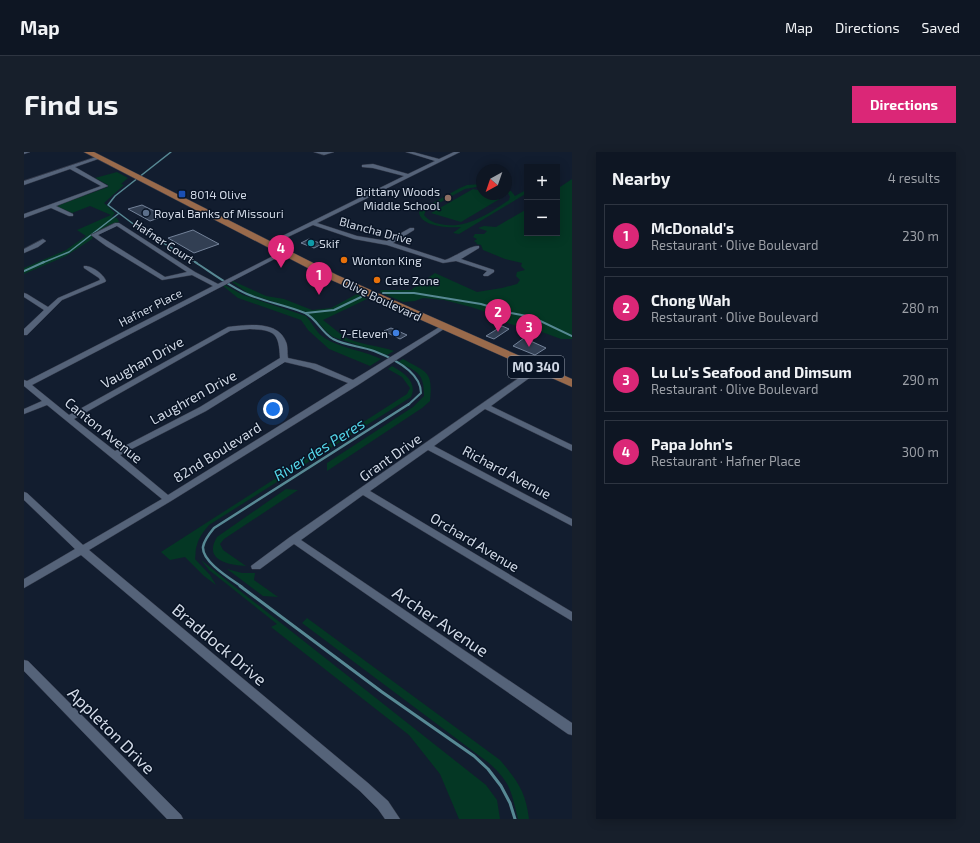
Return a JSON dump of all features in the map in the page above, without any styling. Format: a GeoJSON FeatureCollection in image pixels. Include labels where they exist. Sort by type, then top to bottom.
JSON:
{"type":"FeatureCollection","features":[{"type":"Feature","properties":{"kind":"main road","name":"Olive Boulevard"},"geometry":{"type":"LineString","coordinates":[[88,152],[337,279],[572,383]]}},
{"type":"Feature","properties":{"kind":"street"},"geometry":{"type":"LineString","coordinates":[[24,153],[28,152]]}},
{"type":"Feature","properties":{"kind":"street"},"geometry":{"type":"LineString","coordinates":[[316,152],[329,154]]}},
{"type":"Feature","properties":{"kind":"street"},"geometry":{"type":"LineString","coordinates":[[408,152],[440,161]]}},
{"type":"Feature","properties":{"kind":"street"},"geometry":{"type":"LineString","coordinates":[[269,244],[458,152]]}},
{"type":"Feature","properties":{"kind":"street"},"geometry":{"type":"LineString","coordinates":[[24,183],[99,158]]}},
{"type":"Feature","properties":{"kind":"street"},"geometry":{"type":"LineString","coordinates":[[364,166],[373,166],[408,176]]}},
{"type":"Feature","properties":{"kind":"street"},"geometry":{"type":"LineString","coordinates":[[24,216],[105,186],[71,167]]}},
{"type":"Feature","properties":{"kind":"street"},"geometry":{"type":"LineString","coordinates":[[51,206],[72,216]]}},
{"type":"Feature","properties":{"kind":"street","name":"Blancha Drive"},"geometry":{"type":"LineString","coordinates":[[313,223],[356,238],[388,243],[446,262],[456,259]]}},
{"type":"Feature","properties":{"kind":"street","name":"Hafner Court"},"geometry":{"type":"LineString","coordinates":[[193,273],[164,279],[94,235],[117,224],[193,273],[219,286]]}},
{"type":"Feature","properties":{"kind":"street"},"geometry":{"type":"LineString","coordinates":[[388,243],[412,229]]}},
{"type":"Feature","properties":{"kind":"street"},"geometry":{"type":"LineString","coordinates":[[24,251],[36,246],[42,241]]}},
{"type":"Feature","properties":{"kind":"street"},"geometry":{"type":"LineString","coordinates":[[456,259],[477,247]]}},
{"type":"Feature","properties":{"kind":"street","name":"Hafner Place"},"geometry":{"type":"LineString","coordinates":[[25,383],[285,252]]}},
{"type":"Feature","properties":{"kind":"street"},"geometry":{"type":"LineString","coordinates":[[456,259],[492,271],[486,275]]}},
{"type":"Feature","properties":{"kind":"street"},"geometry":{"type":"LineString","coordinates":[[24,333],[48,310],[68,295],[105,279],[86,267]]}},
{"type":"Feature","properties":{"kind":"street"},"geometry":{"type":"LineString","coordinates":[[25,295],[48,310]]}},
{"type":"Feature","properties":{"kind":"street","name":"Vaughan Drive"},"geometry":{"type":"LineString","coordinates":[[69,418],[228,329],[254,327],[270,330],[278,334],[283,342],[284,359]]}},
{"type":"Feature","properties":{"kind":"street","name":"82nd Boulevard"},"geometry":{"type":"LineString","coordinates":[[24,584],[168,499],[443,327]]}},
{"type":"Feature","properties":{"kind":"street"},"geometry":{"type":"LineString","coordinates":[[284,359],[313,366],[354,383]]}},
{"type":"Feature","properties":{"kind":"street","name":"Laughren Drive"},"geometry":{"type":"LineString","coordinates":[[114,455],[203,409],[284,359]]}},
{"type":"Feature","properties":{"kind":"street","name":"Grant Drive"},"geometry":{"type":"LineString","coordinates":[[256,566],[539,368]]}},
{"type":"Feature","properties":{"kind":"street","name":"Canton Avenue"},"geometry":{"type":"LineString","coordinates":[[25,383],[168,499]]}},
{"type":"Feature","properties":{"kind":"street"},"geometry":{"type":"LineString","coordinates":[[24,412],[48,401]]}},
{"type":"Feature","properties":{"kind":"street"},"geometry":{"type":"LineString","coordinates":[[485,406],[572,448]]}},
{"type":"Feature","properties":{"kind":"street","name":"Richard Avenue"},"geometry":{"type":"LineString","coordinates":[[428,446],[572,523]]}},
{"type":"Feature","properties":{"kind":"street","name":"Orchard Avenue"},"geometry":{"type":"LineString","coordinates":[[363,491],[572,617]]}},
{"type":"Feature","properties":{"kind":"street","name":"Braddock Drive"},"geometry":{"type":"LineString","coordinates":[[24,495],[82,550],[384,805],[393,819]]}},
{"type":"Feature","properties":{"kind":"street","name":"Archer Avenue"},"geometry":{"type":"LineString","coordinates":[[293,539],[572,730]]}},
{"type":"Feature","properties":{"kind":"street","name":"Appleton Drive"},"geometry":{"type":"LineString","coordinates":[[24,664],[176,819]]}},
{"type":"Feature","properties":{"kind":"green space"},"geometry":{"type":"Polygon","coordinates":[[[117,172],[128,178],[121,184],[124,185],[104,203],[115,213],[112,217],[117,218],[119,222],[105,227],[93,236],[92,239],[66,256],[24,274],[24,268],[66,250],[86,236],[77,230],[111,215],[90,206],[72,213],[56,206],[108,187],[108,185],[95,178],[117,172]]]}},
{"type":"Feature","properties":{"kind":"green space"},"geometry":{"type":"Polygon","coordinates":[[[572,179],[572,339],[561,339],[531,328],[520,327],[494,319],[492,314],[444,300],[423,298],[415,301],[403,302],[380,292],[381,290],[411,290],[435,273],[477,292],[517,284],[520,280],[516,276],[517,272],[525,270],[521,266],[522,263],[505,259],[483,250],[481,245],[476,244],[477,243],[474,241],[477,239],[473,237],[475,234],[484,234],[487,231],[478,228],[484,226],[496,227],[524,211],[524,236],[560,236],[560,187],[572,179]]]}},
{"type":"Feature","properties":{"kind":"green space"},"geometry":{"type":"Polygon","coordinates":[[[476,184],[476,187],[465,189],[426,210],[424,215],[429,220],[438,224],[459,225],[476,220],[509,200],[512,200],[512,192],[515,196],[524,191],[524,195],[459,234],[453,233],[461,227],[436,226],[424,221],[419,212],[422,209],[467,185],[476,184]]]}},
{"type":"Feature","properties":{"kind":"green space"},"geometry":{"type":"Polygon","coordinates":[[[473,189],[476,190],[476,200],[498,200],[461,222],[431,213],[473,189]]]}},
{"type":"Feature","properties":{"kind":"green space"},"geometry":{"type":"Polygon","coordinates":[[[233,281],[266,296],[284,299],[312,310],[331,308],[357,294],[367,299],[323,320],[340,334],[349,339],[394,351],[387,355],[333,337],[306,312],[249,294],[232,282],[233,281]]]}},
{"type":"Feature","properties":{"kind":"green space"},"geometry":{"type":"Polygon","coordinates":[[[225,285],[243,295],[306,316],[317,332],[328,340],[381,359],[370,366],[329,349],[308,330],[301,320],[238,298],[223,286],[225,285]]]}},
{"type":"Feature","properties":{"kind":"green space"},"geometry":{"type":"Polygon","coordinates":[[[403,359],[423,370],[427,374],[431,391],[430,401],[422,408],[327,471],[327,463],[413,407],[424,396],[423,382],[421,378],[415,371],[398,362],[403,359]]]}},
{"type":"Feature","properties":{"kind":"green space"},"geometry":{"type":"Polygon","coordinates":[[[392,366],[409,378],[413,387],[411,397],[209,525],[200,537],[196,549],[195,559],[210,575],[216,585],[204,576],[185,557],[170,560],[161,552],[407,394],[410,388],[402,377],[388,369],[392,366]]]}},
{"type":"Feature","properties":{"kind":"green space"},"geometry":{"type":"Polygon","coordinates":[[[286,489],[298,490],[224,539],[220,544],[223,550],[246,566],[225,562],[215,556],[213,545],[217,537],[286,489]]]}},
{"type":"Feature","properties":{"kind":"green space"},"geometry":{"type":"Polygon","coordinates":[[[201,560],[486,785],[497,800],[500,819],[459,819],[440,774],[409,735],[271,627],[277,624],[209,570],[201,560]]]}},
{"type":"Feature","properties":{"kind":"green space"},"geometry":{"type":"Polygon","coordinates":[[[227,569],[242,573],[255,573],[254,580],[278,597],[263,596],[227,569]]]}},
{"type":"Feature","properties":{"kind":"green space"},"geometry":{"type":"Polygon","coordinates":[[[307,618],[500,760],[520,787],[526,801],[529,819],[518,819],[514,801],[506,782],[489,763],[302,623],[307,618]]]}},
{"type":"Feature","properties":{"kind":"building","name":"Royal Banks of Missouri"},"geometry":{"type":"Polygon","coordinates":[[[142,205],[164,216],[150,221],[128,209],[142,205]]]}},
{"type":"Feature","properties":{"kind":"building"},"geometry":{"type":"Polygon","coordinates":[[[193,230],[219,244],[194,253],[168,238],[193,230]]]}},
{"type":"Feature","properties":{"kind":"building","name":"Skif"},"geometry":{"type":"Polygon","coordinates":[[[309,239],[322,244],[314,248],[301,243],[309,239]]]}},
{"type":"Feature","properties":{"kind":"building"},"geometry":{"type":"Polygon","coordinates":[[[502,326],[509,329],[494,339],[486,336],[502,326]]]}},
{"type":"Feature","properties":{"kind":"building","name":"7-Eleven"},"geometry":{"type":"Polygon","coordinates":[[[391,328],[407,335],[400,339],[384,331],[391,328]]]}},
{"type":"Feature","properties":{"kind":"building"},"geometry":{"type":"Polygon","coordinates":[[[524,338],[546,348],[535,355],[513,346],[524,338]]]}},
{"type":"Feature","properties":{"kind":"waterway","name":"River des Peres"},"geometry":{"type":"LineString","coordinates":[[171,152],[115,196],[108,205],[140,229],[197,263]]}},
{"type":"Feature","properties":{"kind":"waterway"},"geometry":{"type":"LineString","coordinates":[[42,263],[69,252],[118,214]]}},
{"type":"Feature","properties":{"kind":"waterway"},"geometry":{"type":"LineString","coordinates":[[24,271],[44,262]]}},
{"type":"Feature","properties":{"kind":"waterway","name":"River des Peres"},"geometry":{"type":"LineString","coordinates":[[195,262],[240,291],[305,313],[333,339],[374,351],[397,362],[411,372],[420,385],[421,393],[408,405]]}},
{"type":"Feature","properties":{"kind":"waterway"},"geometry":{"type":"LineString","coordinates":[[383,293],[414,293],[481,304],[511,313],[532,317],[572,336]]}},
{"type":"Feature","properties":{"kind":"waterway"},"geometry":{"type":"LineString","coordinates":[[306,313],[334,310],[361,297]]}},
{"type":"Feature","properties":{"kind":"waterway","name":"River des Peres"},"geometry":{"type":"LineString","coordinates":[[242,587],[218,570],[204,553],[204,542],[214,528],[409,404]]}},
{"type":"Feature","properties":{"kind":"waterway","name":"River des Peres"},"geometry":{"type":"LineString","coordinates":[[240,586],[382,692],[474,756],[488,769],[501,786],[510,803],[515,819]]}},
{"type":"Feature","properties":{"kind":"place","name":"8014 Olive"},"geometry":{"type":"Point","coordinates":[182,194]}},
{"type":"Feature","properties":{"kind":"place","name":"Brittany Woods Middle School"},"geometry":{"type":"Point","coordinates":[448,198]}},
{"type":"Feature","properties":{"kind":"place","name":"Royal Banks of Missouri"},"geometry":{"type":"Point","coordinates":[146,213]}},
{"type":"Feature","properties":{"kind":"place","name":"Skif"},"geometry":{"type":"Point","coordinates":[311,243]}},
{"type":"Feature","properties":{"kind":"place","name":"Wonton King"},"geometry":{"type":"Point","coordinates":[344,260]}},
{"type":"Feature","properties":{"kind":"place","name":"Papa John's"},"geometry":{"type":"Point","coordinates":[281,268]}},
{"type":"Feature","properties":{"kind":"place","name":"Cate Zone"},"geometry":{"type":"Point","coordinates":[377,280]}},
{"type":"Feature","properties":{"kind":"place","name":"McDonald's"},"geometry":{"type":"Point","coordinates":[319,295]}},
{"type":"Feature","properties":{"kind":"place","name":"Chong Wah"},"geometry":{"type":"Point","coordinates":[498,332]}},
{"type":"Feature","properties":{"kind":"place","name":"7-Eleven"},"geometry":{"type":"Point","coordinates":[396,333]}},
{"type":"Feature","properties":{"kind":"place","name":"Lu Lu's Seafood and Dimsum"},"geometry":{"type":"Point","coordinates":[529,347]}}]}
